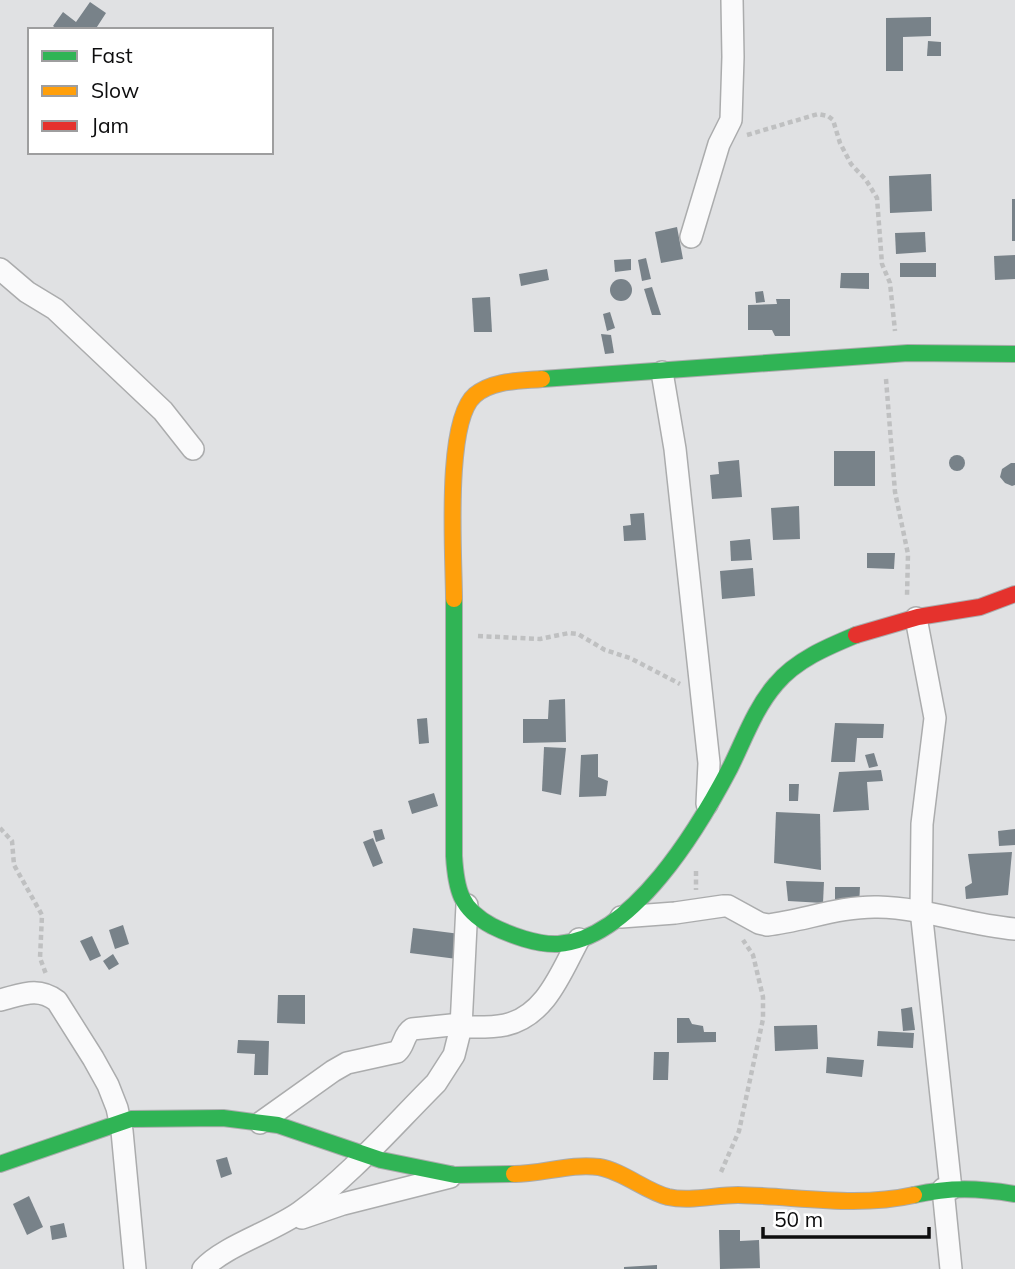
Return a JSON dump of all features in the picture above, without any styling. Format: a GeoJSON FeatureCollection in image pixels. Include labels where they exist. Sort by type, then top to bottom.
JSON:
{"type":"FeatureCollection","features":[{"type":"Feature","properties":{"kind":"street"},"geometry":{"type":"LineString","coordinates":[[691,237],[719,144],[731,120],[732,0]]}},
{"type":"Feature","properties":{"kind":"street"},"geometry":{"type":"LineString","coordinates":[[0,270],[64,318],[163,411],[193,449]]}},
{"type":"Feature","properties":{"kind":"street"},"geometry":{"type":"LineString","coordinates":[[1014,596],[977,608],[911,619],[846,640],[796,665],[772,687],[725,777],[681,850],[650,888],[621,917],[597,932],[558,944],[496,928],[479,918],[457,888],[454,856],[454,456],[461,413],[479,390],[493,384],[514,381],[897,354],[1015,354]]}},
{"type":"Feature","properties":{"kind":"street"},"geometry":{"type":"LineString","coordinates":[[662,372],[675,449],[709,763],[706,808]]}},
{"type":"Feature","properties":{"kind":"street"},"geometry":{"type":"LineString","coordinates":[[911,619],[935,718],[922,824],[921,910],[947,1189],[951,1269]]}},
{"type":"Feature","properties":{"kind":"street"},"geometry":{"type":"LineString","coordinates":[[279,1227],[332,1187],[436,1083],[454,1055],[461,1025],[467,905]]}},
{"type":"Feature","properties":{"kind":"street"},"geometry":{"type":"LineString","coordinates":[[621,917],[728,906],[767,925],[875,906],[921,910],[1015,929]]}},
{"type":"Feature","properties":{"kind":"street"},"geometry":{"type":"LineString","coordinates":[[260,1123],[347,1063],[397,1052],[412,1029],[506,1025],[537,1009],[551,991],[579,939]]}},
{"type":"Feature","properties":{"kind":"street"},"geometry":{"type":"LineString","coordinates":[[0,1000],[35,992],[47,993],[57,1001],[108,1085],[120,1122],[135,1269]]}},
{"type":"Feature","properties":{"kind":"street"},"geometry":{"type":"LineString","coordinates":[[0,1164],[131,1119],[223,1118],[309,1134],[364,1155],[432,1172],[455,1175],[523,1174],[577,1167],[601,1167],[660,1195],[679,1198],[736,1195],[821,1201],[869,1200],[907,1197],[947,1189],[975,1188],[1015,1194]]}},
{"type":"Feature","properties":{"kind":"street"},"geometry":{"type":"LineString","coordinates":[[203,1269],[227,1252],[279,1227],[343,1204],[455,1175]]}},
{"type":"Feature","properties":{"kind":"path"},"geometry":{"type":"LineString","coordinates":[[719,144],[818,114],[828,116],[833,120],[840,143],[851,164],[866,180],[877,198],[882,264],[890,283],[897,354],[885,382],[890,408],[895,492],[908,554],[911,619]]}},
{"type":"Feature","properties":{"kind":"path"},"geometry":{"type":"LineString","coordinates":[[453,636],[540,639],[569,633],[578,634],[605,650],[630,658],[701,695]]}},
{"type":"Feature","properties":{"kind":"path"},"geometry":{"type":"LineString","coordinates":[[0,828],[12,841],[14,865],[42,915],[40,958],[57,1001]]}},
{"type":"Feature","properties":{"kind":"path"},"geometry":{"type":"LineString","coordinates":[[708,1197],[739,1131],[763,1018],[763,997],[753,955],[743,939],[732,934]]}},
{"type":"Feature","properties":{"kind":"building"},"geometry":{"type":"Polygon","coordinates":[[[90,2],[106,13],[96,28],[53,26],[63,12],[76,22],[90,2]]]}},
{"type":"Feature","properties":{"kind":"building"},"geometry":{"type":"Polygon","coordinates":[[[931,17],[931,36],[903,37],[903,71],[886,71],[886,18],[931,17]]]}},
{"type":"Feature","properties":{"kind":"building"},"geometry":{"type":"Polygon","coordinates":[[[928,41],[941,42],[941,56],[927,56],[928,41]]]}},
{"type":"Feature","properties":{"kind":"building"},"geometry":{"type":"Polygon","coordinates":[[[931,174],[932,211],[890,213],[889,176],[931,174]]]}},
{"type":"Feature","properties":{"kind":"building"},"geometry":{"type":"Polygon","coordinates":[[[1012,199],[1015,199],[1015,241],[1012,241],[1012,199]]]}},
{"type":"Feature","properties":{"kind":"building"},"geometry":{"type":"Polygon","coordinates":[[[677,227],[683,259],[661,263],[655,232],[677,227]]]}},
{"type":"Feature","properties":{"kind":"building"},"geometry":{"type":"Polygon","coordinates":[[[925,232],[926,252],[896,254],[895,233],[925,232]]]}},
{"type":"Feature","properties":{"kind":"building"},"geometry":{"type":"Polygon","coordinates":[[[1015,255],[1015,279],[995,280],[994,256],[1015,255]]]}},
{"type":"Feature","properties":{"kind":"building"},"geometry":{"type":"Polygon","coordinates":[[[646,258],[651,279],[642,281],[638,260],[646,258]]]}},
{"type":"Feature","properties":{"kind":"building"},"geometry":{"type":"Polygon","coordinates":[[[631,259],[631,270],[615,272],[614,260],[631,259]]]}},
{"type":"Feature","properties":{"kind":"building"},"geometry":{"type":"Polygon","coordinates":[[[900,263],[936,263],[936,277],[900,277],[900,263]]]}},
{"type":"Feature","properties":{"kind":"building"},"geometry":{"type":"Polygon","coordinates":[[[547,269],[549,280],[521,286],[519,274],[547,269]]]}},
{"type":"Feature","properties":{"kind":"building"},"geometry":{"type":"Polygon","coordinates":[[[841,273],[869,273],[869,289],[840,288],[841,273]]]}},
{"type":"Feature","properties":{"kind":"building"},"geometry":{"type":"Polygon","coordinates":[[[621,279],[629,282],[632,290],[629,298],[621,301],[613,298],[610,290],[613,282],[621,279]]]}},
{"type":"Feature","properties":{"kind":"building"},"geometry":{"type":"Polygon","coordinates":[[[652,287],[661,315],[652,315],[644,289],[652,287]]]}},
{"type":"Feature","properties":{"kind":"building"},"geometry":{"type":"Polygon","coordinates":[[[763,291],[765,302],[756,303],[755,292],[763,291]]]}},
{"type":"Feature","properties":{"kind":"building"},"geometry":{"type":"Polygon","coordinates":[[[490,297],[492,332],[474,332],[472,298],[490,297]]]}},
{"type":"Feature","properties":{"kind":"building"},"geometry":{"type":"Polygon","coordinates":[[[776,299],[790,299],[790,336],[775,336],[772,330],[748,330],[748,305],[777,304],[776,299]]]}},
{"type":"Feature","properties":{"kind":"building"},"geometry":{"type":"Polygon","coordinates":[[[610,312],[615,328],[607,331],[603,314],[610,312]]]}},
{"type":"Feature","properties":{"kind":"building"},"geometry":{"type":"Polygon","coordinates":[[[601,334],[611,335],[614,353],[605,354],[601,334]]]}},
{"type":"Feature","properties":{"kind":"building"},"geometry":{"type":"Polygon","coordinates":[[[834,451],[875,451],[875,486],[834,486],[834,451]]]}},
{"type":"Feature","properties":{"kind":"building"},"geometry":{"type":"Polygon","coordinates":[[[957,455],[965,463],[957,471],[949,463],[957,455]]]}},
{"type":"Feature","properties":{"kind":"building"},"geometry":{"type":"Polygon","coordinates":[[[739,460],[742,497],[712,499],[710,475],[719,474],[718,462],[739,460]]]}},
{"type":"Feature","properties":{"kind":"building"},"geometry":{"type":"Polygon","coordinates":[[[1015,463],[1015,485],[1012,486],[1000,477],[1002,469],[1015,463]]]}},
{"type":"Feature","properties":{"kind":"building"},"geometry":{"type":"Polygon","coordinates":[[[799,506],[800,539],[773,540],[771,508],[799,506]]]}},
{"type":"Feature","properties":{"kind":"building"},"geometry":{"type":"Polygon","coordinates":[[[644,513],[646,540],[624,541],[623,526],[631,525],[630,514],[644,513]]]}},
{"type":"Feature","properties":{"kind":"building"},"geometry":{"type":"Polygon","coordinates":[[[750,539],[752,560],[731,561],[730,541],[750,539]]]}},
{"type":"Feature","properties":{"kind":"building"},"geometry":{"type":"Polygon","coordinates":[[[867,553],[895,553],[894,569],[867,568],[867,553]]]}},
{"type":"Feature","properties":{"kind":"building"},"geometry":{"type":"Polygon","coordinates":[[[753,568],[755,596],[722,599],[720,571],[753,568]]]}},
{"type":"Feature","properties":{"kind":"building"},"geometry":{"type":"Polygon","coordinates":[[[565,699],[566,742],[523,743],[523,719],[548,719],[549,700],[565,699]]]}},
{"type":"Feature","properties":{"kind":"building"},"geometry":{"type":"Polygon","coordinates":[[[427,718],[429,743],[419,744],[417,719],[427,718]]]}},
{"type":"Feature","properties":{"kind":"building"},"geometry":{"type":"Polygon","coordinates":[[[835,723],[884,724],[883,738],[857,738],[855,762],[831,762],[835,723]]]}},
{"type":"Feature","properties":{"kind":"building"},"geometry":{"type":"Polygon","coordinates":[[[544,747],[566,748],[561,795],[542,791],[544,747]]]}},
{"type":"Feature","properties":{"kind":"building"},"geometry":{"type":"Polygon","coordinates":[[[874,753],[878,766],[869,768],[865,755],[874,753]]]}},
{"type":"Feature","properties":{"kind":"building"},"geometry":{"type":"Polygon","coordinates":[[[598,754],[598,777],[608,781],[606,796],[579,797],[581,755],[598,754]]]}},
{"type":"Feature","properties":{"kind":"building"},"geometry":{"type":"Polygon","coordinates":[[[881,770],[883,781],[867,782],[869,810],[833,812],[839,772],[881,770]]]}},
{"type":"Feature","properties":{"kind":"building"},"geometry":{"type":"Polygon","coordinates":[[[789,784],[799,784],[798,801],[789,801],[789,784]]]}},
{"type":"Feature","properties":{"kind":"building"},"geometry":{"type":"Polygon","coordinates":[[[434,793],[438,806],[412,814],[408,801],[434,793]]]}},
{"type":"Feature","properties":{"kind":"building"},"geometry":{"type":"Polygon","coordinates":[[[776,812],[820,814],[821,870],[774,863],[776,812]]]}},
{"type":"Feature","properties":{"kind":"building"},"geometry":{"type":"Polygon","coordinates":[[[382,829],[385,839],[376,842],[373,831],[382,829]]]}},
{"type":"Feature","properties":{"kind":"building"},"geometry":{"type":"Polygon","coordinates":[[[1015,829],[1015,845],[999,846],[998,831],[1015,829]]]}},
{"type":"Feature","properties":{"kind":"building"},"geometry":{"type":"Polygon","coordinates":[[[373,838],[383,863],[373,867],[363,842],[373,838]]]}},
{"type":"Feature","properties":{"kind":"building"},"geometry":{"type":"Polygon","coordinates":[[[1012,852],[1008,895],[966,899],[965,887],[972,883],[968,854],[1012,852]]]}},
{"type":"Feature","properties":{"kind":"building"},"geometry":{"type":"Polygon","coordinates":[[[786,881],[824,882],[823,903],[788,901],[786,881]]]}},
{"type":"Feature","properties":{"kind":"building"},"geometry":{"type":"Polygon","coordinates":[[[835,887],[860,887],[859,905],[835,906],[835,887]]]}},
{"type":"Feature","properties":{"kind":"building"},"geometry":{"type":"Polygon","coordinates":[[[123,925],[129,944],[115,949],[109,930],[123,925]]]}},
{"type":"Feature","properties":{"kind":"building"},"geometry":{"type":"Polygon","coordinates":[[[413,928],[460,934],[457,959],[410,953],[413,928]]]}},
{"type":"Feature","properties":{"kind":"building"},"geometry":{"type":"Polygon","coordinates":[[[92,936],[101,956],[90,961],[80,941],[92,936]]]}},
{"type":"Feature","properties":{"kind":"building"},"geometry":{"type":"Polygon","coordinates":[[[113,954],[119,964],[109,970],[103,961],[113,954]]]}},
{"type":"Feature","properties":{"kind":"building"},"geometry":{"type":"Polygon","coordinates":[[[278,995],[305,995],[305,1024],[277,1023],[278,995]]]}},
{"type":"Feature","properties":{"kind":"building"},"geometry":{"type":"Polygon","coordinates":[[[912,1007],[915,1030],[903,1031],[901,1009],[912,1007]]]}},
{"type":"Feature","properties":{"kind":"building"},"geometry":{"type":"Polygon","coordinates":[[[677,1018],[689,1018],[692,1024],[703,1026],[704,1032],[716,1032],[716,1042],[677,1043],[677,1018]]]}},
{"type":"Feature","properties":{"kind":"building"},"geometry":{"type":"Polygon","coordinates":[[[817,1025],[818,1049],[775,1051],[774,1026],[817,1025]]]}},
{"type":"Feature","properties":{"kind":"building"},"geometry":{"type":"Polygon","coordinates":[[[878,1031],[914,1033],[913,1048],[877,1046],[878,1031]]]}},
{"type":"Feature","properties":{"kind":"building"},"geometry":{"type":"Polygon","coordinates":[[[238,1040],[269,1041],[268,1075],[254,1075],[255,1054],[237,1053],[238,1040]]]}},
{"type":"Feature","properties":{"kind":"building"},"geometry":{"type":"Polygon","coordinates":[[[654,1052],[669,1052],[668,1080],[653,1080],[654,1052]]]}},
{"type":"Feature","properties":{"kind":"building"},"geometry":{"type":"Polygon","coordinates":[[[827,1057],[864,1060],[862,1077],[826,1073],[827,1057]]]}},
{"type":"Feature","properties":{"kind":"building"},"geometry":{"type":"Polygon","coordinates":[[[227,1157],[232,1174],[221,1178],[216,1160],[227,1157]]]}},
{"type":"Feature","properties":{"kind":"building"},"geometry":{"type":"Polygon","coordinates":[[[29,1196],[43,1227],[27,1235],[13,1204],[29,1196]]]}},
{"type":"Feature","properties":{"kind":"building"},"geometry":{"type":"Polygon","coordinates":[[[64,1223],[67,1237],[52,1240],[50,1226],[64,1223]]]}},
{"type":"Feature","properties":{"kind":"building"},"geometry":{"type":"Polygon","coordinates":[[[719,1230],[740,1230],[740,1241],[759,1240],[760,1268],[720,1269],[719,1230]]]}},
{"type":"Feature","properties":{"kind":"building"},"geometry":{"type":"Polygon","coordinates":[[[657,1265],[657,1269],[624,1269],[624,1267],[657,1265]]]}},
{"type":"Feature","properties":{"kind":"traffic: fast"},"geometry":{"type":"LineString","coordinates":[[542,379],[908,353],[1015,354]]}},
{"type":"Feature","properties":{"kind":"traffic: fast"},"geometry":{"type":"LineString","coordinates":[[454,599],[454,856],[458,888],[473,913],[492,926],[515,936],[550,944],[586,937],[612,923],[637,902],[682,848],[701,820],[756,714],[776,684],[802,661],[856,635]]}},
{"type":"Feature","properties":{"kind":"traffic: fast"},"geometry":{"type":"LineString","coordinates":[[0,1164],[131,1119],[223,1118],[278,1125],[381,1160],[455,1175],[514,1174]]}},
{"type":"Feature","properties":{"kind":"traffic: fast"},"geometry":{"type":"LineString","coordinates":[[914,1195],[964,1189],[1015,1194]]}},
{"type":"Feature","properties":{"kind":"traffic: slow"},"geometry":{"type":"LineString","coordinates":[[454,599],[453,491],[459,432],[465,410],[475,395],[490,386],[542,379]]}},
{"type":"Feature","properties":{"kind":"traffic: slow"},"geometry":{"type":"LineString","coordinates":[[514,1174],[578,1166],[599,1167],[659,1194],[694,1199],[738,1195],[870,1201],[914,1195]]}},
{"type":"Feature","properties":{"kind":"traffic: jam"},"geometry":{"type":"LineString","coordinates":[[856,635],[918,617],[980,607],[1015,594]]}}]}
